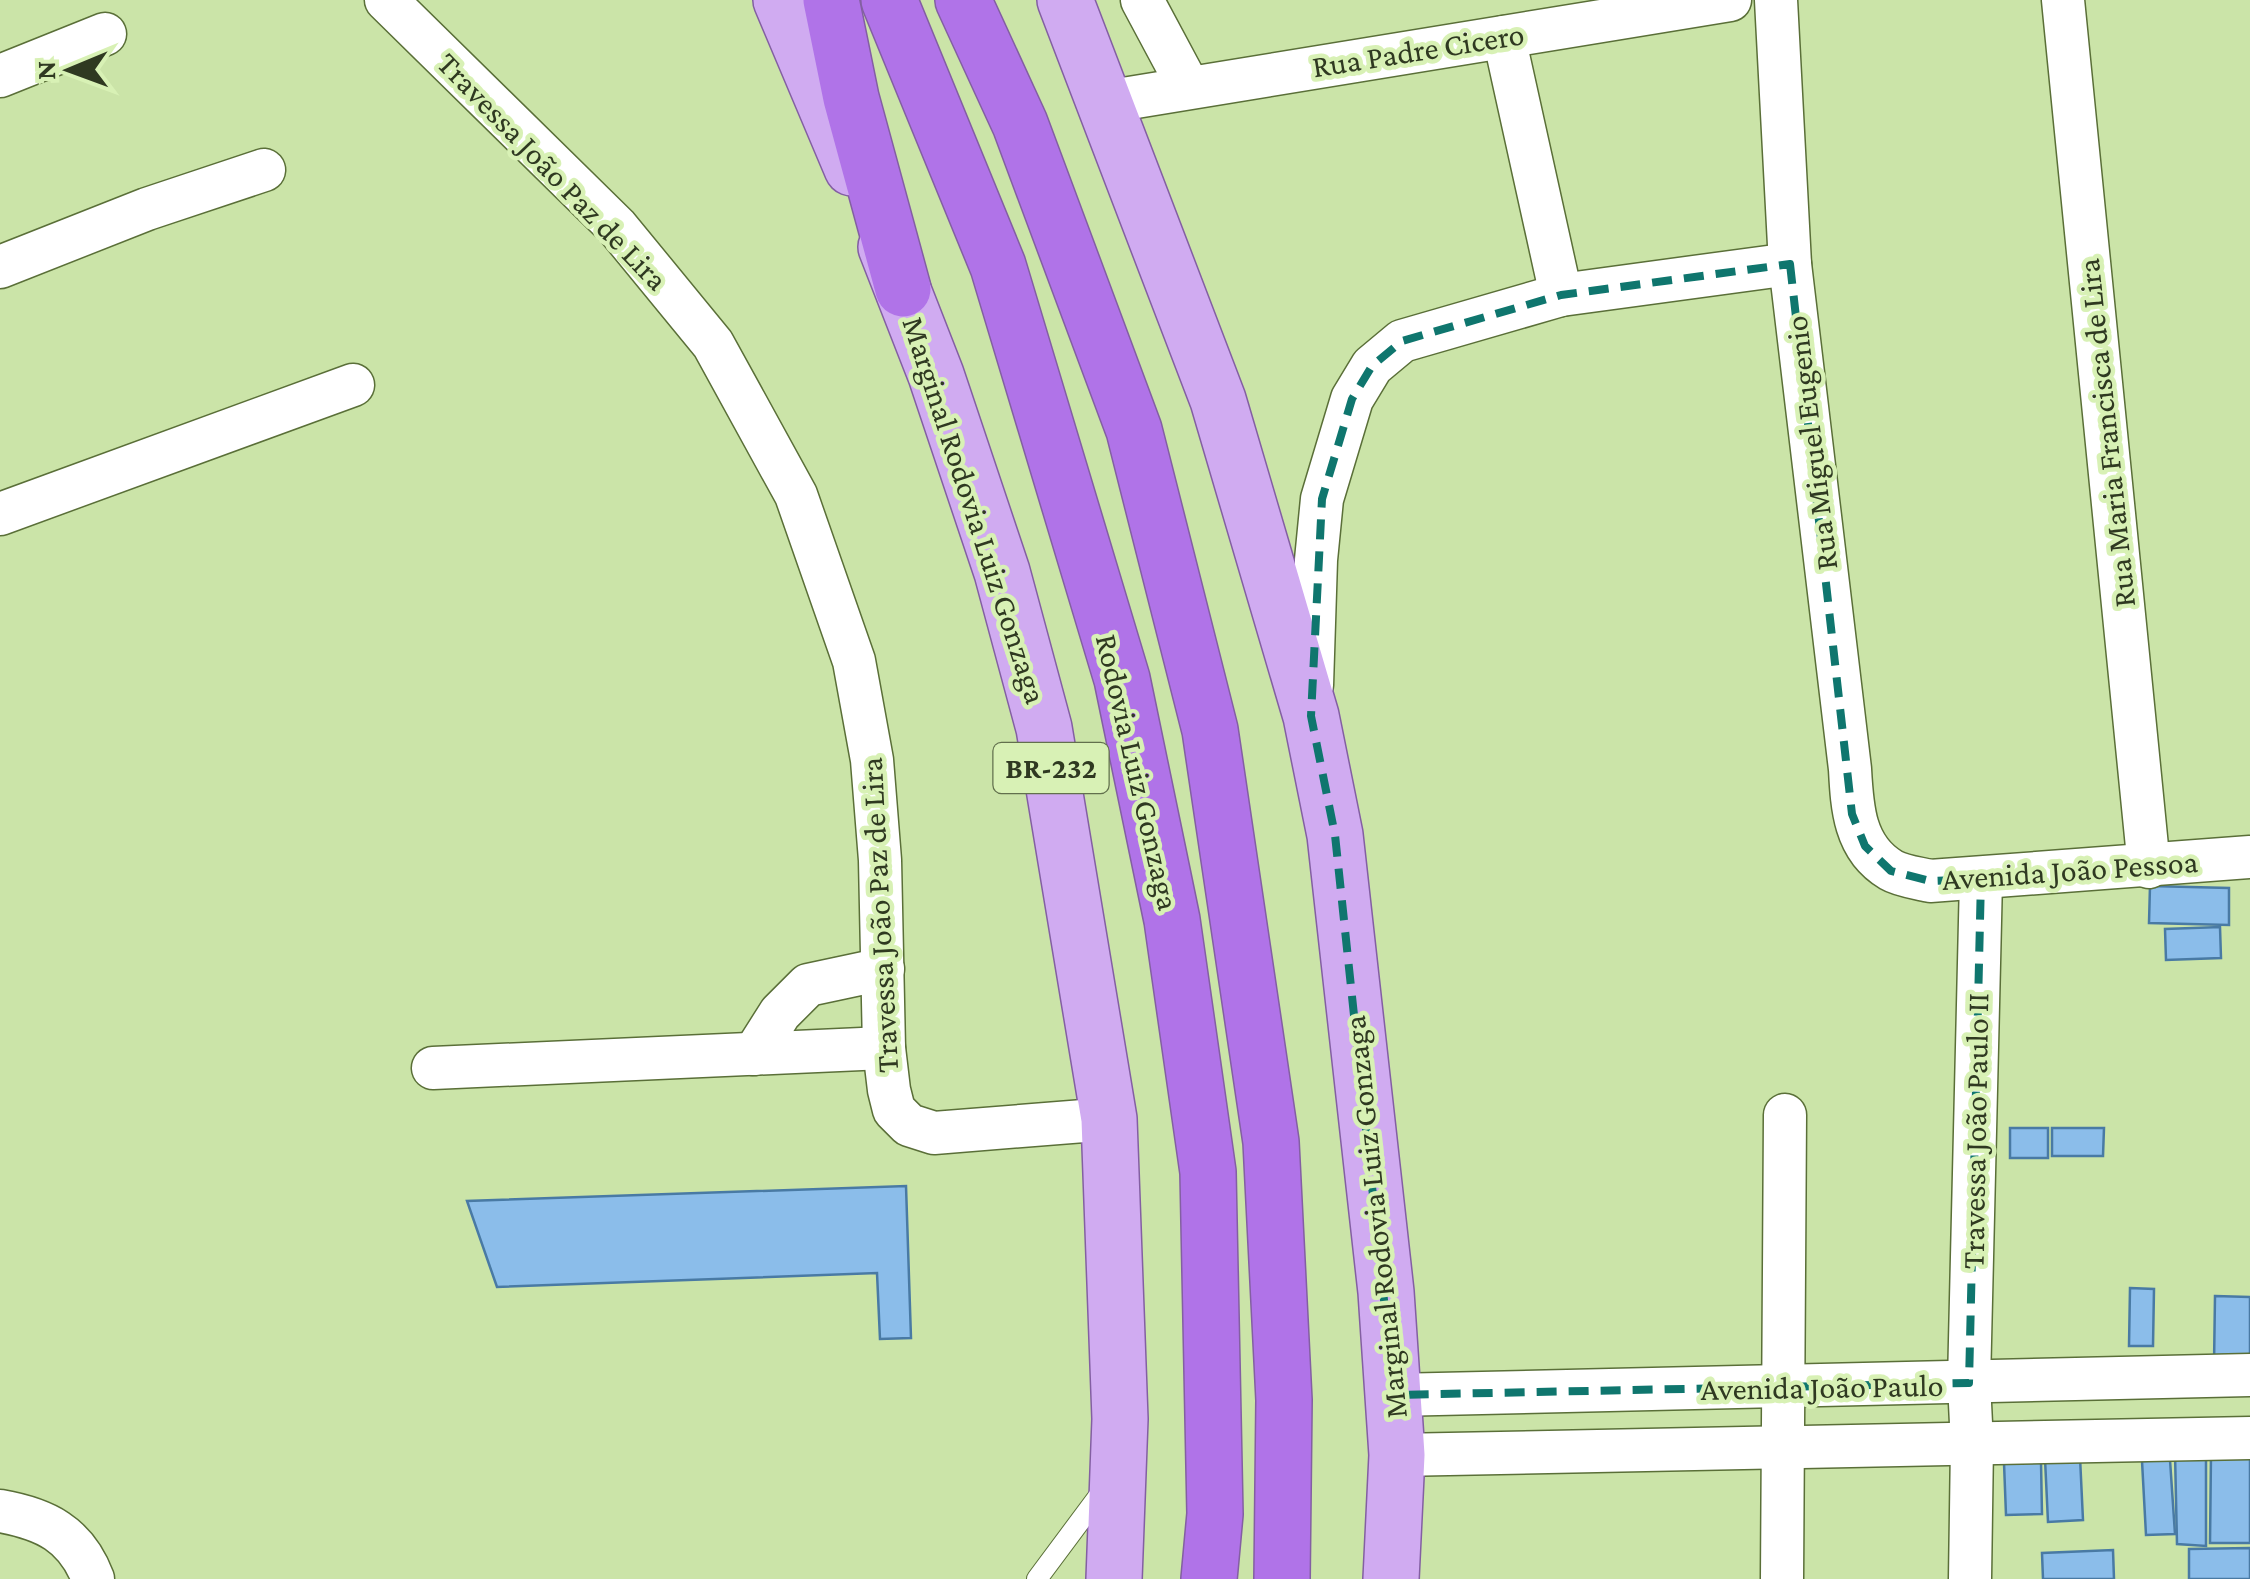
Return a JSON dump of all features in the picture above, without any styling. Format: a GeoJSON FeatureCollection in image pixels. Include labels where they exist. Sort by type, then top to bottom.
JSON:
{"type":"FeatureCollection","features":[{"type":"Feature","properties":{"kind":"highway"},"geometry":{"type":"LineString","coordinates":[[831,0],[851,98],[904,289]]}},
{"type":"Feature","properties":{"kind":"highway","name":"Rodovia Luiz Gonzaga"},"geometry":{"type":"LineString","coordinates":[[889,0],[998,266],[1122,678],[1172,920],[1208,1172],[1214,1514],[1209,1579]]}},
{"type":"Feature","properties":{"kind":"highway","name":"Rodovia Luiz Gonzaga"},"geometry":{"type":"LineString","coordinates":[[963,0],[1020,124],[1134,430],[1210,730],[1272,1142],[1284,1400],[1282,1579]]}},
{"type":"Feature","properties":{"kind":"highway"},"geometry":{"type":"LineString","coordinates":[[1284,1400],[1300,1532],[1301,1579]]}},
{"type":"Feature","properties":{"kind":"main road","name":"Marginal Rodovia Luiz Gonzaga"},"geometry":{"type":"LineString","coordinates":[[781,0],[904,289],[1002,572],[1044,728],[1110,1119],[1120,1419],[1114,1579]]}},
{"type":"Feature","properties":{"kind":"main road","name":"Marginal Rodovia Luiz Gonzaga"},"geometry":{"type":"LineString","coordinates":[[1065,0],[1218,400],[1311,716],[1335,834],[1386,1292],[1397,1455],[1392,1579]]}},
{"type":"Feature","properties":{"kind":"street","name":"Travessa João Paz de Lira"},"geometry":{"type":"LineString","coordinates":[[386,0],[641,257],[713,344],[796,495],[854,661],[872,760],[880,860],[884,1048],[894,1110],[909,1125],[934,1133],[1110,1119]]}},
{"type":"Feature","properties":{"kind":"street"},"geometry":{"type":"LineString","coordinates":[[1142,0],[1188,86]]}},
{"type":"Feature","properties":{"kind":"street","name":"Rua Padre Cicero"},"geometry":{"type":"LineString","coordinates":[[1105,102],[1730,0]]}},
{"type":"Feature","properties":{"kind":"street","name":"Rua Miguel Eugenio"},"geometry":{"type":"LineString","coordinates":[[1776,0],[1790,264],[1850,769],[1852,814],[1864,846],[1892,870]]}},
{"type":"Feature","properties":{"kind":"street","name":"Rua Maria Francisca de Lira"},"geometry":{"type":"LineString","coordinates":[[2063,0],[2149,867]]}},
{"type":"Feature","properties":{"kind":"street"},"geometry":{"type":"LineString","coordinates":[[0,76],[106,34]]}},
{"type":"Feature","properties":{"kind":"street"},"geometry":{"type":"LineString","coordinates":[[1504,37],[1561,295]]}},
{"type":"Feature","properties":{"kind":"street"},"geometry":{"type":"LineString","coordinates":[[0,266],[147,208],[264,170]]}},
{"type":"Feature","properties":{"kind":"street"},"geometry":{"type":"LineString","coordinates":[[1311,716],[1322,498],[1352,400],[1372,366],[1402,340],[1561,295],[1790,264]]}},
{"type":"Feature","properties":{"kind":"street"},"geometry":{"type":"LineString","coordinates":[[0,514],[354,385]]}},
{"type":"Feature","properties":{"kind":"street","name":"Avenida João Pessoa"},"geometry":{"type":"LineString","coordinates":[[1892,870],[1930,881],[2250,857]]}},
{"type":"Feature","properties":{"kind":"street","name":"Travessa João Paulo II"},"geometry":{"type":"LineString","coordinates":[[1970,1579],[1969,1383],[1981,879]]}},
{"type":"Feature","properties":{"kind":"street"},"geometry":{"type":"LineString","coordinates":[[754,1054],[780,1013],[808,985],[883,969]]}},
{"type":"Feature","properties":{"kind":"street"},"geometry":{"type":"LineString","coordinates":[[433,1068],[884,1048]]}},
{"type":"Feature","properties":{"kind":"street"},"geometry":{"type":"LineString","coordinates":[[1782,1579],[1785,1115]]}},
{"type":"Feature","properties":{"kind":"street","name":"Avenida João Paulo"},"geometry":{"type":"LineString","coordinates":[[1394,1395],[2250,1375]]}},
{"type":"Feature","properties":{"kind":"street"},"geometry":{"type":"LineString","coordinates":[[1397,1455],[2250,1438]]}},
{"type":"Feature","properties":{"kind":"street"},"geometry":{"type":"LineString","coordinates":[[0,1511],[30,1516],[59,1529],[76,1546],[93,1579]]}},
{"type":"Feature","properties":{"kind":"lane"},"geometry":{"type":"LineString","coordinates":[[1037,1579],[1117,1472]]}},
{"type":"Feature","properties":{"kind":"highlighted area"},"geometry":{"type":"Polygon","coordinates":[[[1790,264],[1852,814],[1865,846],[1891,871],[1930,881],[1981,879],[1969,1383],[1394,1395],[1335,835],[1311,716],[1322,499],[1352,399],[1372,366],[1402,341],[1561,295],[1790,264]]]}},
{"type":"Feature","properties":{"kind":"building"},"geometry":{"type":"Polygon","coordinates":[[[2150,886],[2229,888],[2229,925],[2149,923],[2150,886]]]}},
{"type":"Feature","properties":{"kind":"building"},"geometry":{"type":"Polygon","coordinates":[[[2220,927],[2221,958],[2166,960],[2165,929],[2220,927]]]}},
{"type":"Feature","properties":{"kind":"building"},"geometry":{"type":"Polygon","coordinates":[[[2010,1128],[2048,1128],[2048,1158],[2010,1158],[2010,1128]]]}},
{"type":"Feature","properties":{"kind":"building"},"geometry":{"type":"Polygon","coordinates":[[[2052,1128],[2104,1128],[2103,1156],[2052,1156],[2052,1128]]]}},
{"type":"Feature","properties":{"kind":"building"},"geometry":{"type":"Polygon","coordinates":[[[906,1186],[911,1338],[880,1339],[877,1273],[497,1287],[467,1201],[906,1186]]]}},
{"type":"Feature","properties":{"kind":"building"},"geometry":{"type":"Polygon","coordinates":[[[2130,1288],[2154,1289],[2153,1346],[2129,1346],[2130,1288]]]}},
{"type":"Feature","properties":{"kind":"building"},"geometry":{"type":"Polygon","coordinates":[[[2215,1296],[2250,1297],[2250,1366],[2214,1365],[2215,1296]]]}},
{"type":"Feature","properties":{"kind":"building"},"geometry":{"type":"Polygon","coordinates":[[[2175,1453],[2206,1453],[2206,1546],[2177,1544],[2175,1453]]]}},
{"type":"Feature","properties":{"kind":"building"},"geometry":{"type":"Polygon","coordinates":[[[2211,1454],[2250,1455],[2250,1543],[2210,1543],[2211,1454]]]}},
{"type":"Feature","properties":{"kind":"building"},"geometry":{"type":"Polygon","coordinates":[[[2080,1457],[2083,1520],[2048,1522],[2045,1459],[2080,1457]]]}},
{"type":"Feature","properties":{"kind":"building"},"geometry":{"type":"Polygon","coordinates":[[[2170,1460],[2175,1534],[2146,1535],[2142,1461],[2170,1460]]]}},
{"type":"Feature","properties":{"kind":"building"},"geometry":{"type":"Polygon","coordinates":[[[2041,1462],[2042,1514],[2006,1515],[2004,1463],[2041,1462]]]}},
{"type":"Feature","properties":{"kind":"building"},"geometry":{"type":"Polygon","coordinates":[[[2250,1548],[2250,1579],[2189,1579],[2189,1549],[2250,1548]]]}},
{"type":"Feature","properties":{"kind":"building"},"geometry":{"type":"Polygon","coordinates":[[[2113,1550],[2114,1579],[2043,1579],[2042,1553],[2113,1550]]]}}]}
